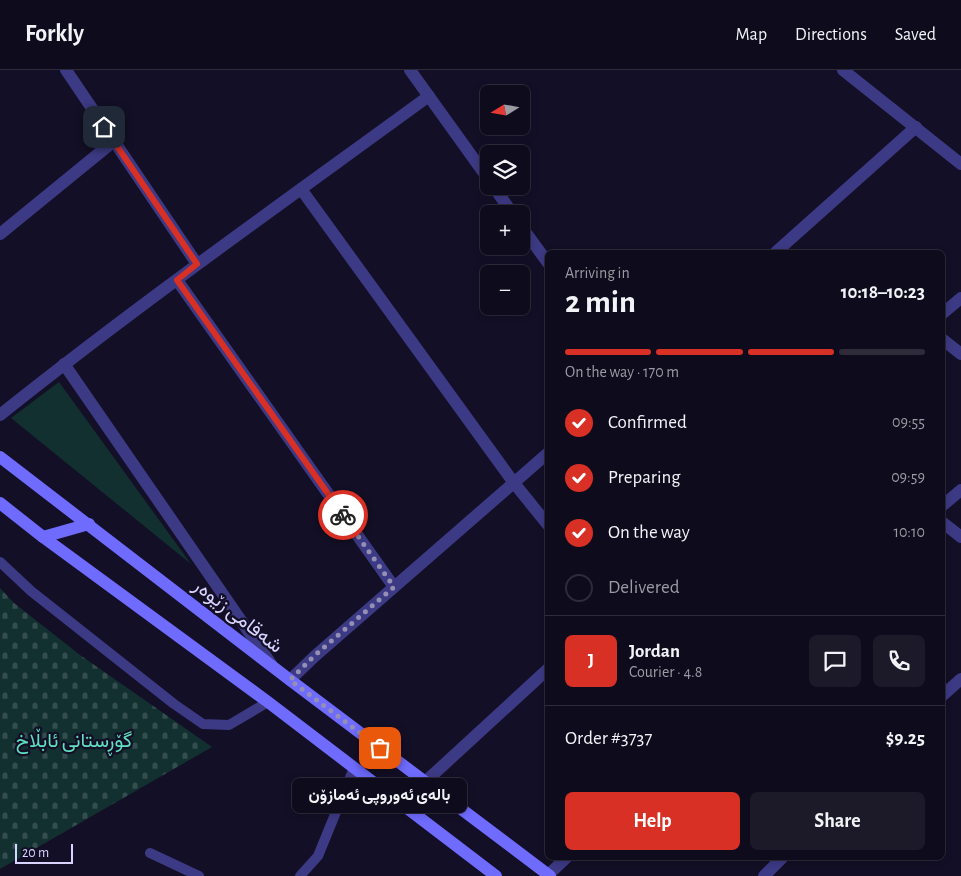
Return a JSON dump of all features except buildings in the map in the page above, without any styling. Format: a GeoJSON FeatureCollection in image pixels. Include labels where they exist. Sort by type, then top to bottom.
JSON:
{"type":"FeatureCollection","features":[{"type":"Feature","properties":{"kind":"main road","name":"شەقامی زێوەر"},"geometry":{"type":"LineString","coordinates":[[0,457],[290,680],[549,875]]}},
{"type":"Feature","properties":{"kind":"main road"},"geometry":{"type":"LineString","coordinates":[[0,504],[268,702],[496,876]]}},
{"type":"Feature","properties":{"kind":"main road"},"geometry":{"type":"LineString","coordinates":[[44,537],[89,524]]}},
{"type":"Feature","properties":{"kind":"street"},"geometry":{"type":"LineString","coordinates":[[66,70],[197,264]]}},
{"type":"Feature","properties":{"kind":"street"},"geometry":{"type":"LineString","coordinates":[[410,70],[480,167]]}},
{"type":"Feature","properties":{"kind":"street"},"geometry":{"type":"LineString","coordinates":[[843,70],[961,164]]}},
{"type":"Feature","properties":{"kind":"street"},"geometry":{"type":"LineString","coordinates":[[0,415],[64,364],[197,264],[429,96]]}},
{"type":"Feature","properties":{"kind":"street"},"geometry":{"type":"LineString","coordinates":[[778,250],[916,127]]}},
{"type":"Feature","properties":{"kind":"street"},"geometry":{"type":"LineString","coordinates":[[0,234],[114,142]]}},
{"type":"Feature","properties":{"kind":"street"},"geometry":{"type":"LineString","coordinates":[[301,189],[514,483],[545,521]]}},
{"type":"Feature","properties":{"kind":"street"},"geometry":{"type":"LineString","coordinates":[[530,238],[545,259]]}},
{"type":"Feature","properties":{"kind":"street"},"geometry":{"type":"LineString","coordinates":[[177,280],[394,587]]}},
{"type":"Feature","properties":{"kind":"street"},"geometry":{"type":"LineString","coordinates":[[945,311],[961,298]]}},
{"type":"Feature","properties":{"kind":"street"},"geometry":{"type":"LineString","coordinates":[[945,341],[961,354]]}},
{"type":"Feature","properties":{"kind":"street"},"geometry":{"type":"LineString","coordinates":[[64,364],[273,667]]}},
{"type":"Feature","properties":{"kind":"street"},"geometry":{"type":"LineString","coordinates":[[290,680],[314,656],[545,456]]}},
{"type":"Feature","properties":{"kind":"street"},"geometry":{"type":"LineString","coordinates":[[945,503],[961,490]]}},
{"type":"Feature","properties":{"kind":"street"},"geometry":{"type":"LineString","coordinates":[[945,524],[961,537]]}},
{"type":"Feature","properties":{"kind":"street"},"geometry":{"type":"LineString","coordinates":[[425,782],[545,672]]}},
{"type":"Feature","properties":{"kind":"street"},"geometry":{"type":"LineString","coordinates":[[945,693],[961,679]]}},
{"type":"Feature","properties":{"kind":"street"},"geometry":{"type":"LineString","coordinates":[[549,875],[564,860]]}},
{"type":"Feature","properties":{"kind":"street"},"geometry":{"type":"LineString","coordinates":[[764,876],[780,860]]}},
{"type":"Feature","properties":{"kind":"lane"},"geometry":{"type":"LineString","coordinates":[[0,562],[31,591],[174,704],[203,724],[229,725],[268,702]]}},
{"type":"Feature","properties":{"kind":"lane"},"geometry":{"type":"LineString","coordinates":[[300,876],[318,856],[354,768]]}},
{"type":"Feature","properties":{"kind":"lane"},"geometry":{"type":"LineString","coordinates":[[150,853],[199,876]]}},
{"type":"Feature","properties":{"kind":"green space"},"geometry":{"type":"Polygon","coordinates":[[[59,382],[191,564],[11,418],[59,382]]]}},
{"type":"Feature","properties":{"kind":"green space","name":"گۆڕستانی ئابڵاخ"},"geometry":{"type":"Polygon","coordinates":[[[0,588],[14,603],[80,655],[212,747],[0,869],[0,588]]]}},
{"type":"Feature","properties":{"kind":"way so far"},"geometry":{"type":"LineString","coordinates":[[343,515],[394,587],[314,656],[290,680],[380,748]]}},
{"type":"Feature","properties":{"kind":"place","name":"بالەی ئەوروپی ئەمازۆن"},"geometry":{"type":"Point","coordinates":[380,748]}},
{"type":"Feature","properties":{"kind":"route"},"geometry":{"type":"LineString","coordinates":[[104,127],[197,264],[177,280],[343,515]]}}]}
